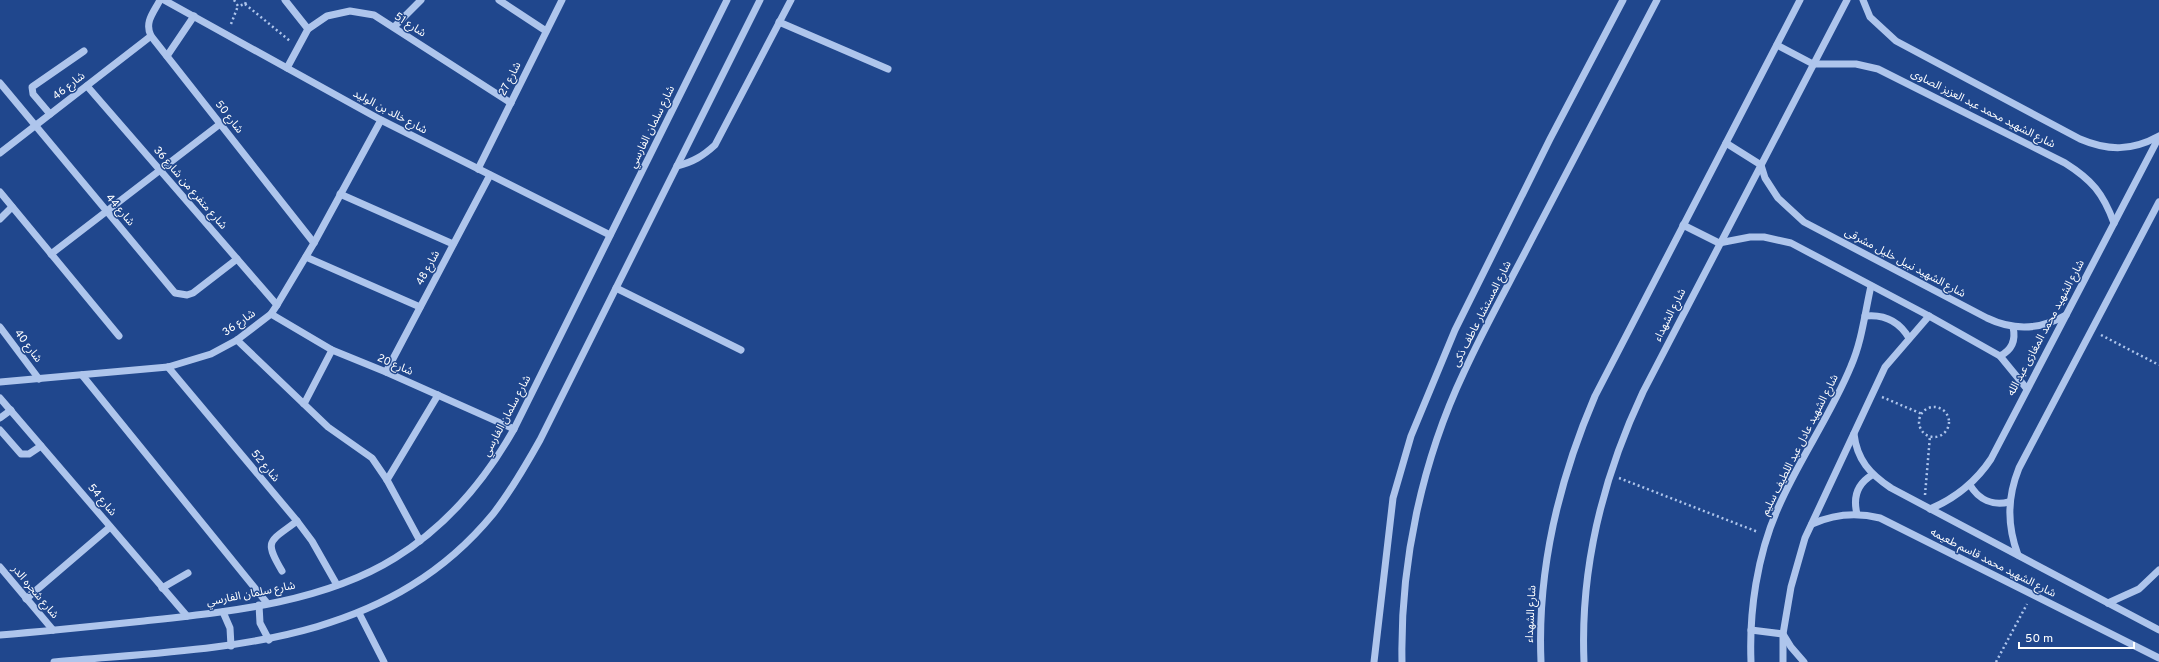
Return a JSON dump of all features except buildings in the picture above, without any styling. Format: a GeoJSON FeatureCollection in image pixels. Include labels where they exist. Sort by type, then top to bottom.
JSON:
{"type":"FeatureCollection","features":[{"type":"Feature","properties":{"kind":"street"},"geometry":{"type":"LineString","coordinates":[[151,36],[148,25],[149,20],[160,0]]}},
{"type":"Feature","properties":{"kind":"street","name":"شارع خالد بن الوليد"},"geometry":{"type":"LineString","coordinates":[[164,0],[381,120],[610,235]]}},
{"type":"Feature","properties":{"kind":"street"},"geometry":{"type":"LineString","coordinates":[[285,0],[308,29]]}},
{"type":"Feature","properties":{"kind":"street"},"geometry":{"type":"LineString","coordinates":[[394,27],[421,0]]}},
{"type":"Feature","properties":{"kind":"street"},"geometry":{"type":"LineString","coordinates":[[499,0],[546,31]]}},
{"type":"Feature","properties":{"kind":"street","name":"شارع 27"},"geometry":{"type":"LineString","coordinates":[[478,169],[562,0]]}},
{"type":"Feature","properties":{"kind":"street","name":"شارع سلمان الفارسي"},"geometry":{"type":"LineString","coordinates":[[0,636],[223,612],[263,604],[337,585],[394,559],[420,541],[448,517],[474,490],[496,460],[514,429],[727,0]]}},
{"type":"Feature","properties":{"kind":"street"},"geometry":{"type":"LineString","coordinates":[[54,662],[231,646],[269,640],[310,629],[359,613],[391,598],[428,574],[462,546],[492,514],[518,478],[540,440],[760,0]]}},
{"type":"Feature","properties":{"kind":"street"},"geometry":{"type":"LineString","coordinates":[[677,166],[692,162],[704,155],[715,144],[791,0]]}},
{"type":"Feature","properties":{"kind":"street","name":"شارع المستشار عاطف ذكى"},"geometry":{"type":"LineString","coordinates":[[1374,662],[1393,498],[1411,436],[1455,330],[1550,139],[1623,0]]}},
{"type":"Feature","properties":{"kind":"street","name":"شارع المستشار عاطف ذكى"},"geometry":{"type":"LineString","coordinates":[[1402,662],[1403,616],[1411,545],[1426,476],[1449,408],[1478,342],[1657,0]]}},
{"type":"Feature","properties":{"kind":"street","name":"شارع الشهداء"},"geometry":{"type":"LineString","coordinates":[[1541,662],[1541,622],[1546,564],[1557,506],[1573,450],[1595,396],[1800,0]]}},
{"type":"Feature","properties":{"kind":"street","name":"شارع الشهداء"},"geometry":{"type":"LineString","coordinates":[[1584,662],[1584,613],[1587,578],[1600,508],[1609,475],[1640,399],[1719,243],[1847,0]]}},
{"type":"Feature","properties":{"kind":"street","name":"شارع الشهيد محمد عبد العزيز الصاوى"},"geometry":{"type":"LineString","coordinates":[[1864,0],[1870,18],[1896,40],[2080,139],[2106,148],[2120,149],[2134,147],[2159,137]]}},
{"type":"Feature","properties":{"kind":"street","name":"شارع 51"},"geometry":{"type":"LineString","coordinates":[[287,68],[308,29],[327,16],[350,11],[374,15],[511,103]]}},
{"type":"Feature","properties":{"kind":"street"},"geometry":{"type":"LineString","coordinates":[[167,56],[194,16]]}},
{"type":"Feature","properties":{"kind":"street"},"geometry":{"type":"LineString","coordinates":[[779,22],[888,69]]}},
{"type":"Feature","properties":{"kind":"street","name":"شارع 50"},"geometry":{"type":"LineString","coordinates":[[151,36],[314,243]]}},
{"type":"Feature","properties":{"kind":"street","name":"شارع 46"},"geometry":{"type":"LineString","coordinates":[[0,153],[151,36]]}},
{"type":"Feature","properties":{"kind":"street"},"geometry":{"type":"LineString","coordinates":[[1777,45],[1813,64]]}},
{"type":"Feature","properties":{"kind":"street"},"geometry":{"type":"LineString","coordinates":[[50,114],[33,94],[32,87],[84,51]]}},
{"type":"Feature","properties":{"kind":"street","name":"شارع الشهيد محمد عبد العزيز الصاوى"},"geometry":{"type":"LineString","coordinates":[[1813,64],[1856,64],[1878,69],[2066,163],[2093,183],[2108,207],[2114,223]]}},
{"type":"Feature","properties":{"kind":"street","name":"شارع 44"},"geometry":{"type":"LineString","coordinates":[[0,83],[175,293],[181,296],[193,293],[238,259]]}},
{"type":"Feature","properties":{"kind":"street","name":"شارع متفرع من شارع 36"},"geometry":{"type":"LineString","coordinates":[[87,86],[277,305]]}},
{"type":"Feature","properties":{"kind":"street","name":"شارع 36"},"geometry":{"type":"LineString","coordinates":[[0,382],[168,367],[211,354],[237,340],[271,314],[277,305],[314,243],[381,120]]}},
{"type":"Feature","properties":{"kind":"street"},"geometry":{"type":"LineString","coordinates":[[51,254],[220,124]]}},
{"type":"Feature","properties":{"kind":"street","name":"شارع الشهيد محمد المغازى عبد الله"},"geometry":{"type":"LineString","coordinates":[[1927,507],[1954,498],[1970,485],[1991,459],[2159,137]]}},
{"type":"Feature","properties":{"kind":"street"},"geometry":{"type":"LineString","coordinates":[[1726,143],[1761,165]]}},
{"type":"Feature","properties":{"kind":"street","name":"شارع الشهيد نبيل خليل مشرقى"},"geometry":{"type":"LineString","coordinates":[[1761,165],[1765,178],[1778,198],[1804,222],[1987,318],[2013,327],[2041,326],[2066,315]]}},
{"type":"Feature","properties":{"kind":"street","name":"شارع 48"},"geometry":{"type":"LineString","coordinates":[[386,372],[490,174]]}},
{"type":"Feature","properties":{"kind":"street"},"geometry":{"type":"LineString","coordinates":[[0,192],[119,336]]}},
{"type":"Feature","properties":{"kind":"street"},"geometry":{"type":"LineString","coordinates":[[340,194],[453,244]]}},
{"type":"Feature","properties":{"kind":"street"},"geometry":{"type":"LineString","coordinates":[[2018,555],[2010,526],[2009,502],[2013,482],[2159,202]]}},
{"type":"Feature","properties":{"kind":"street"},"geometry":{"type":"LineString","coordinates":[[0,219],[12,207]]}},
{"type":"Feature","properties":{"kind":"street"},"geometry":{"type":"LineString","coordinates":[[1683,225],[1719,243],[1750,237],[1777,239],[1790,243],[1929,316],[2000,356],[2027,389]]}},
{"type":"Feature","properties":{"kind":"street"},"geometry":{"type":"LineString","coordinates":[[306,257],[420,307]]}},
{"type":"Feature","properties":{"kind":"street","name":"شارع الشهيد عادل عبد اللطيف سليم"},"geometry":{"type":"LineString","coordinates":[[1751,662],[1751,630],[1755,592],[1768,536],[1778,508],[1851,366],[1872,286]]}},
{"type":"Feature","properties":{"kind":"street"},"geometry":{"type":"LineString","coordinates":[[616,288],[741,350]]}},
{"type":"Feature","properties":{"kind":"street","name":"شارع 20"},"geometry":{"type":"LineString","coordinates":[[271,314],[332,350],[386,372],[514,429]]}},
{"type":"Feature","properties":{"kind":"street"},"geometry":{"type":"LineString","coordinates":[[1865,316],[1880,316],[1894,321],[1905,331],[1909,338]]}},
{"type":"Feature","properties":{"kind":"street"},"geometry":{"type":"LineString","coordinates":[[1783,662],[1783,634],[1797,562],[1812,524],[1885,367],[1929,316]]}},
{"type":"Feature","properties":{"kind":"street"},"geometry":{"type":"LineString","coordinates":[[2000,356],[2013,344],[2013,327]]}},
{"type":"Feature","properties":{"kind":"street","name":"شارع 40"},"geometry":{"type":"LineString","coordinates":[[0,328],[39,378]]}},
{"type":"Feature","properties":{"kind":"street"},"geometry":{"type":"LineString","coordinates":[[237,340],[335,433],[372,458],[387,480],[420,541]]}},
{"type":"Feature","properties":{"kind":"street"},"geometry":{"type":"LineString","coordinates":[[304,404],[332,350]]}},
{"type":"Feature","properties":{"kind":"street","name":"شارع 52"},"geometry":{"type":"LineString","coordinates":[[168,367],[297,521],[315,546],[337,585]]}},
{"type":"Feature","properties":{"kind":"street"},"geometry":{"type":"LineString","coordinates":[[82,375],[263,604],[260,624],[269,640]]}},
{"type":"Feature","properties":{"kind":"street"},"geometry":{"type":"LineString","coordinates":[[387,480],[438,395]]}},
{"type":"Feature","properties":{"kind":"street","name":"شارع 54"},"geometry":{"type":"LineString","coordinates":[[0,398],[187,616]]}},
{"type":"Feature","properties":{"kind":"street"},"geometry":{"type":"LineString","coordinates":[[0,418],[11,410]]}},
{"type":"Feature","properties":{"kind":"street"},"geometry":{"type":"LineString","coordinates":[[0,430],[21,454],[29,454],[41,446]]}},
{"type":"Feature","properties":{"kind":"street","name":"شارع الشهيد محمد قاسم طعيمه"},"geometry":{"type":"LineString","coordinates":[[1854,433],[1859,456],[1872,475],[1891,488],[2159,630]]}},
{"type":"Feature","properties":{"kind":"street"},"geometry":{"type":"LineString","coordinates":[[1857,514],[1855,500],[1857,492],[1863,482],[1872,475]]}},
{"type":"Feature","properties":{"kind":"street"},"geometry":{"type":"LineString","coordinates":[[1970,485],[1978,496],[1989,502],[2009,502]]}},
{"type":"Feature","properties":{"kind":"street","name":"شارع الشهيد محمد قاسم طعيمه"},"geometry":{"type":"LineString","coordinates":[[1812,524],[1834,516],[1857,514],[1880,518],[2159,658]]}},
{"type":"Feature","properties":{"kind":"street"},"geometry":{"type":"LineString","coordinates":[[282,571],[270,548],[271,542],[297,521]]}},
{"type":"Feature","properties":{"kind":"street"},"geometry":{"type":"LineString","coordinates":[[26,599],[110,527]]}},
{"type":"Feature","properties":{"kind":"street","name":"شارع شجره الدر"},"geometry":{"type":"LineString","coordinates":[[0,567],[54,630]]}},
{"type":"Feature","properties":{"kind":"street"},"geometry":{"type":"LineString","coordinates":[[162,588],[188,573]]}},
{"type":"Feature","properties":{"kind":"street"},"geometry":{"type":"LineString","coordinates":[[2108,603],[2139,589],[2158,574]]}},
{"type":"Feature","properties":{"kind":"street"},"geometry":{"type":"LineString","coordinates":[[223,612],[230,628],[231,646]]}},
{"type":"Feature","properties":{"kind":"street"},"geometry":{"type":"LineString","coordinates":[[359,613],[384,662]]}},
{"type":"Feature","properties":{"kind":"street"},"geometry":{"type":"LineString","coordinates":[[1751,630],[1783,634]]}},
{"type":"Feature","properties":{"kind":"street"},"geometry":{"type":"LineString","coordinates":[[1783,634],[1791,647],[1804,662]]}},
{"type":"Feature","properties":{"kind":"path"},"geometry":{"type":"LineString","coordinates":[[234,0],[238,6]]}},
{"type":"Feature","properties":{"kind":"path"},"geometry":{"type":"LineString","coordinates":[[238,6],[245,4],[247,0]]}},
{"type":"Feature","properties":{"kind":"path"},"geometry":{"type":"LineString","coordinates":[[245,4],[298,47]]}},
{"type":"Feature","properties":{"kind":"path"},"geometry":{"type":"LineString","coordinates":[[227,35],[238,6]]}},
{"type":"Feature","properties":{"kind":"path"},"geometry":{"type":"LineString","coordinates":[[2091,330],[2159,366]]}},
{"type":"Feature","properties":{"kind":"path"},"geometry":{"type":"LineString","coordinates":[[1873,393],[1922,414]]}},
{"type":"Feature","properties":{"kind":"path"},"geometry":{"type":"LineString","coordinates":[[1931,408],[1937,408],[1946,413],[1949,423],[1945,432],[1935,437],[1922,431],[1920,426],[1922,414],[1931,408]]}},
{"type":"Feature","properties":{"kind":"path"},"geometry":{"type":"LineString","coordinates":[[1927,507],[1930,436]]}},
{"type":"Feature","properties":{"kind":"path"},"geometry":{"type":"LineString","coordinates":[[1609,475],[1768,536]]}},
{"type":"Feature","properties":{"kind":"path"},"geometry":{"type":"LineString","coordinates":[[1996,662],[2032,594]]}}]}
